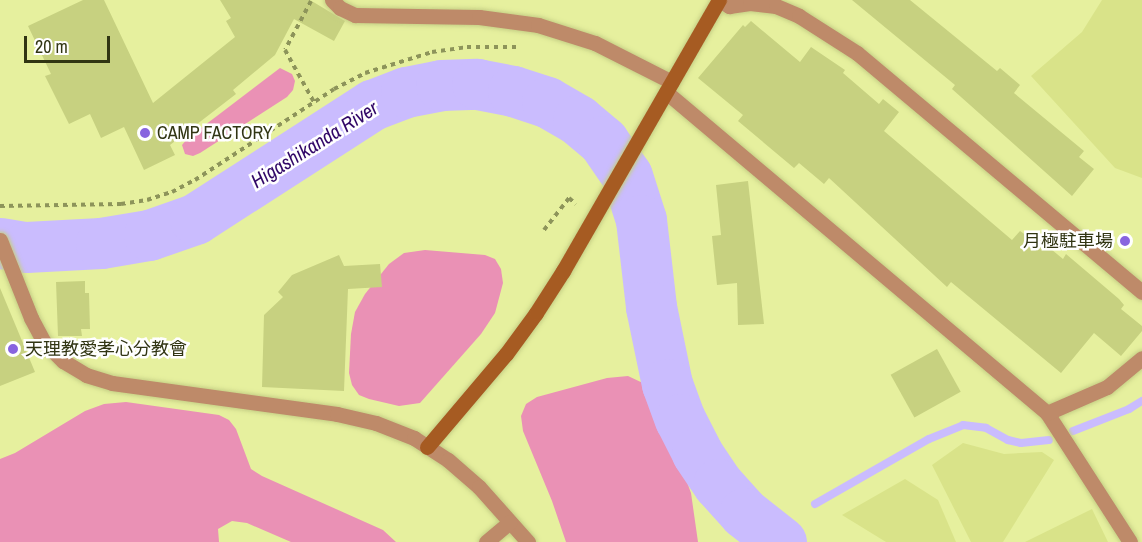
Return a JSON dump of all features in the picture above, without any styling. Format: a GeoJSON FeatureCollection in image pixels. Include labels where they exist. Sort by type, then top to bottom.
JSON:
{"type":"FeatureCollection","features":[{"type":"Feature","properties":{"kind":"street"},"geometry":{"type":"LineString","coordinates":[[332,0],[340,8],[355,15],[479,17],[538,25],[595,43],[669,87],[1047,413],[1130,542]]}},
{"type":"Feature","properties":{"kind":"street"},"geometry":{"type":"LineString","coordinates":[[428,447],[506,354],[536,314],[719,0],[729,6],[750,3],[776,6],[799,16],[857,53],[1142,292]]}},
{"type":"Feature","properties":{"kind":"street"},"geometry":{"type":"LineString","coordinates":[[0,240],[44,342],[63,361],[86,375],[112,383],[337,414],[376,423],[428,447],[448,460],[479,487],[528,542]]}},
{"type":"Feature","properties":{"kind":"street"},"geometry":{"type":"LineString","coordinates":[[1047,413],[1107,387],[1142,358]]}},
{"type":"Feature","properties":{"kind":"street"},"geometry":{"type":"LineString","coordinates":[[486,542],[510,522]]}},
{"type":"Feature","properties":{"kind":"path"},"geometry":{"type":"LineString","coordinates":[[311,0],[285,50],[314,102]]}},
{"type":"Feature","properties":{"kind":"path"},"geometry":{"type":"LineString","coordinates":[[0,206],[120,204],[147,200],[172,192],[314,102],[365,73],[432,52],[467,47],[525,47]]}},
{"type":"Feature","properties":{"kind":"path"},"geometry":{"type":"LineString","coordinates":[[544,231],[569,198],[579,206]]}},
{"type":"Feature","properties":{"kind":"shaded area"},"geometry":{"type":"Polygon","coordinates":[[[1102,0],[1142,0],[1142,178],[1115,168],[1031,76],[1082,32],[1102,0]]]}},
{"type":"Feature","properties":{"kind":"shaded area"},"geometry":{"type":"Polygon","coordinates":[[[280,68],[292,74],[295,81],[293,90],[287,97],[200,153],[193,156],[185,154],[182,145],[188,138],[280,68]]]}},
{"type":"Feature","properties":{"kind":"shaded area"},"geometry":{"type":"Polygon","coordinates":[[[425,250],[485,255],[495,259],[501,269],[503,283],[495,313],[481,334],[420,403],[399,406],[359,395],[352,385],[349,373],[351,334],[355,312],[365,294],[389,264],[404,253],[425,250]]]}},
{"type":"Feature","properties":{"kind":"shaded area"},"geometry":{"type":"Polygon","coordinates":[[[628,376],[645,384],[657,401],[691,493],[698,542],[566,542],[523,431],[521,416],[526,404],[537,397],[607,378],[628,376]]]}},
{"type":"Feature","properties":{"kind":"shaded area"},"geometry":{"type":"Polygon","coordinates":[[[126,402],[219,415],[229,420],[236,429],[251,469],[383,530],[396,542],[291,542],[247,523],[232,521],[218,529],[219,542],[0,542],[0,459],[15,453],[85,411],[104,404],[126,402]]]}},
{"type":"Feature","properties":{"kind":"shaded area"},"geometry":{"type":"Polygon","coordinates":[[[963,443],[1004,454],[1042,452],[1054,460],[1003,542],[971,542],[932,465],[963,443]]]}},
{"type":"Feature","properties":{"kind":"shaded area"},"geometry":{"type":"Polygon","coordinates":[[[905,479],[938,500],[956,542],[886,542],[842,515],[905,479]]]}},
{"type":"Feature","properties":{"kind":"shaded area"},"geometry":{"type":"Polygon","coordinates":[[[1092,509],[1108,542],[1025,542],[1092,509]]]}},
{"type":"Feature","properties":{"kind":"building"},"geometry":{"type":"Polygon","coordinates":[[[83,0],[104,0],[153,103],[235,37],[226,21],[231,18],[220,0],[310,0],[345,21],[334,41],[294,19],[275,55],[233,90],[236,94],[170,145],[175,155],[144,170],[124,127],[101,138],[90,114],[69,124],[45,76],[51,74],[28,26],[83,0]]]}},
{"type":"Feature","properties":{"kind":"building"},"geometry":{"type":"Polygon","coordinates":[[[852,0],[910,0],[997,71],[1000,68],[1020,85],[1014,93],[1084,151],[1079,157],[1094,169],[1072,196],[952,89],[955,85],[852,0]]]}},
{"type":"Feature","properties":{"kind":"building"},"geometry":{"type":"Polygon","coordinates":[[[751,21],[800,62],[811,47],[845,70],[843,73],[879,104],[883,99],[899,112],[884,131],[1012,240],[1020,231],[1037,243],[1040,240],[1063,259],[1066,254],[1119,299],[1124,305],[1121,309],[1142,326],[1142,331],[1121,356],[1094,333],[1061,373],[951,282],[947,287],[829,178],[824,184],[799,163],[794,168],[738,121],[743,115],[698,78],[743,25],[745,27],[751,21]]]}},
{"type":"Feature","properties":{"kind":"building"},"geometry":{"type":"Polygon","coordinates":[[[748,181],[764,324],[738,325],[737,283],[717,285],[712,236],[721,235],[716,185],[748,181]]]}},
{"type":"Feature","properties":{"kind":"building"},"geometry":{"type":"Polygon","coordinates":[[[339,255],[344,266],[380,264],[382,287],[348,289],[344,391],[262,387],[264,315],[283,297],[278,292],[292,275],[339,255]]]}},
{"type":"Feature","properties":{"kind":"building"},"geometry":{"type":"Polygon","coordinates":[[[85,281],[85,293],[89,293],[90,329],[81,329],[82,336],[58,336],[56,282],[85,281]]]}},
{"type":"Feature","properties":{"kind":"building","name":"天理教愛孝心分教會"},"geometry":{"type":"Polygon","coordinates":[[[0,288],[35,372],[0,386],[0,288]]]}},
{"type":"Feature","properties":{"kind":"building"},"geometry":{"type":"Polygon","coordinates":[[[937,349],[961,392],[914,418],[891,375],[937,349]]]}},
{"type":"Feature","properties":{"kind":"waterway","name":"Higashikanda River"},"geometry":{"type":"LineString","coordinates":[[0,243],[26,247],[101,243],[149,235],[195,219],[372,105],[406,92],[441,85],[477,84],[513,91],[547,102],[578,120],[603,141],[627,176],[641,220],[651,307],[667,384],[680,419],[697,453],[718,484],[744,513],[781,542]]}},
{"type":"Feature","properties":{"kind":"waterway"},"geometry":{"type":"LineString","coordinates":[[1073,431],[1129,409],[1142,401]]}},
{"type":"Feature","properties":{"kind":"waterway"},"geometry":{"type":"LineString","coordinates":[[815,504],[929,439],[963,425],[986,428],[1008,440],[1021,443],[1049,440]]}},
{"type":"Feature","properties":{"kind":"waterway"},"geometry":{"type":"LineString","coordinates":[[767,532],[783,523]]}},
{"type":"Feature","properties":{"kind":"place","name":"CAMP FACTORY"},"geometry":{"type":"Point","coordinates":[145,133]}},
{"type":"Feature","properties":{"kind":"place","name":"月極駐車場"},"geometry":{"type":"Point","coordinates":[1125,241]}},
{"type":"Feature","properties":{"kind":"place","name":"天理教愛孝心分教會"},"geometry":{"type":"Point","coordinates":[13,349]}}]}
